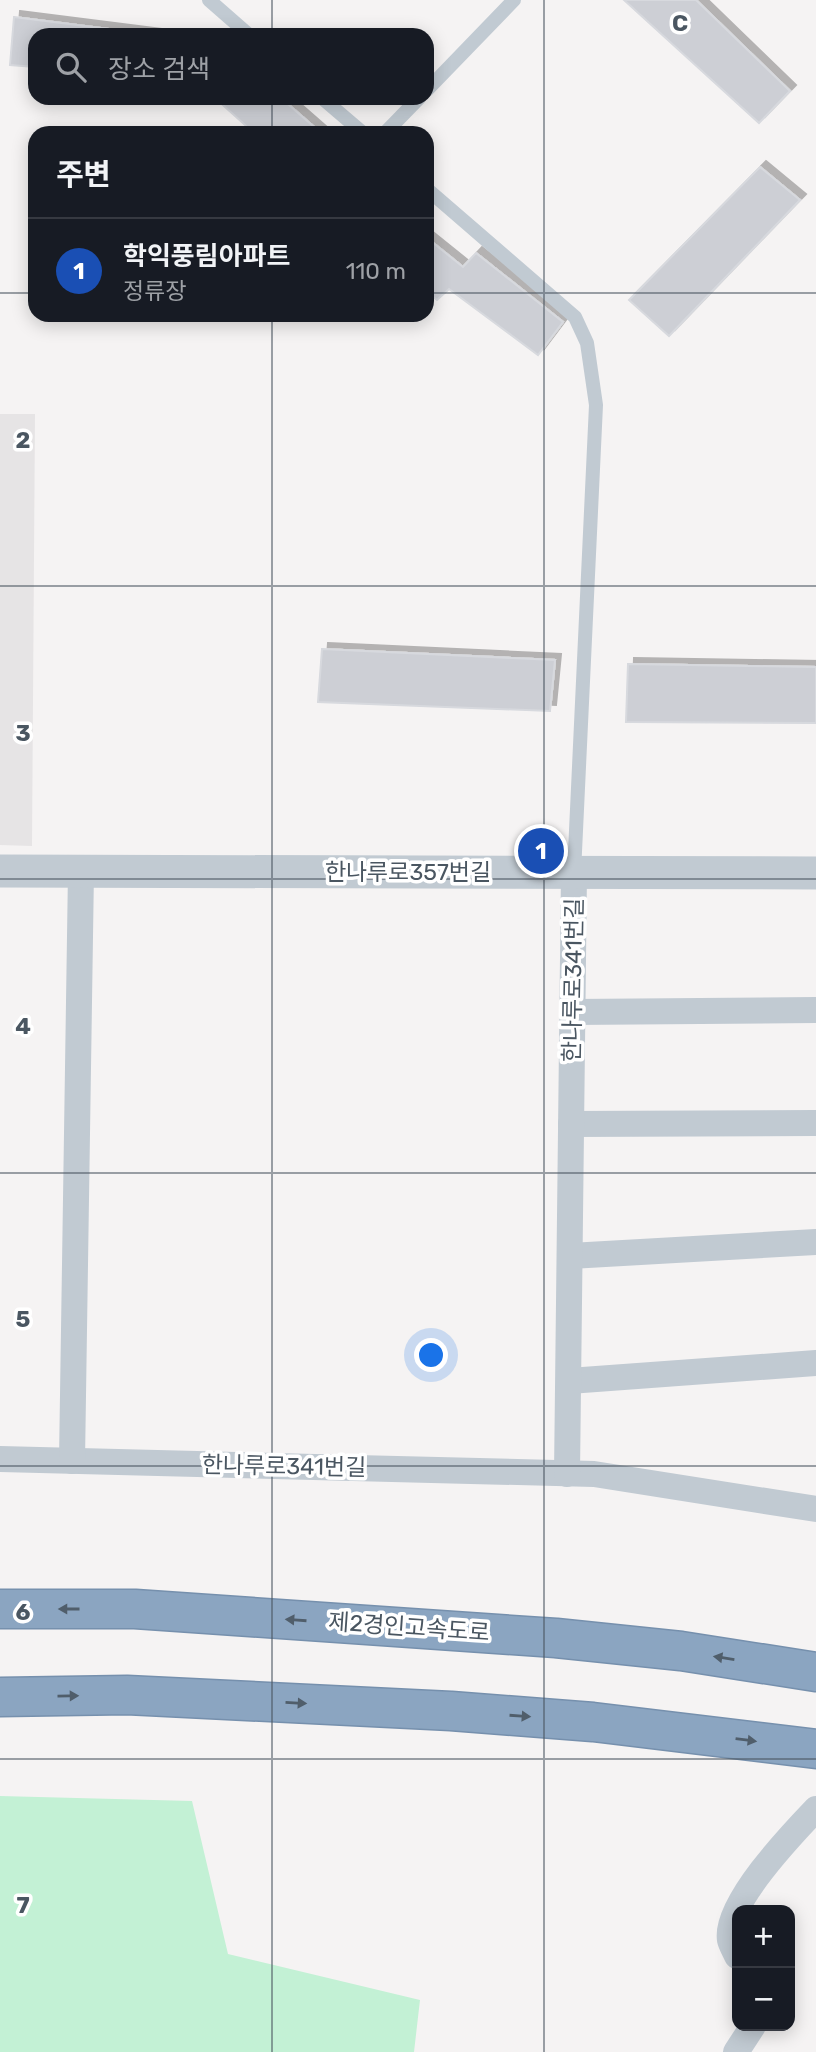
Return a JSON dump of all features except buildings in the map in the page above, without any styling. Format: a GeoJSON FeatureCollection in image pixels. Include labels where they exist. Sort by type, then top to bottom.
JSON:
{"type":"FeatureCollection","features":[{"type":"Feature","properties":{"kind":"highway","name":"제2경인고속도로"},"geometry":{"type":"LineString","coordinates":[[0,1609],[135,1609],[556,1638],[681,1651],[816,1672]]}},
{"type":"Feature","properties":{"kind":"highway"},"geometry":{"type":"LineString","coordinates":[[0,1697],[127,1695],[452,1711],[593,1721],[816,1749]]}},
{"type":"Feature","properties":{"kind":"street","name":"한나루로357번길"},"geometry":{"type":"LineString","coordinates":[[0,871],[816,873]]}},
{"type":"Feature","properties":{"kind":"street"},"geometry":{"type":"LineString","coordinates":[[72,1461],[81,871]]}},
{"type":"Feature","properties":{"kind":"street","name":"한나루로341번길"},"geometry":{"type":"LineString","coordinates":[[567,1474],[574,873]]}},
{"type":"Feature","properties":{"kind":"street"},"geometry":{"type":"LineString","coordinates":[[572,1012],[816,1010]]}},
{"type":"Feature","properties":{"kind":"street"},"geometry":{"type":"LineString","coordinates":[[571,1124],[816,1123]]}},
{"type":"Feature","properties":{"kind":"street"},"geometry":{"type":"LineString","coordinates":[[570,1255],[816,1242]]}},
{"type":"Feature","properties":{"kind":"street"},"geometry":{"type":"LineString","coordinates":[[569,1381],[816,1363]]}},
{"type":"Feature","properties":{"kind":"street","name":"한나루로341번길"},"geometry":{"type":"LineString","coordinates":[[0,1459],[594,1474],[813,1502]]}},
{"type":"Feature","properties":{"kind":"street"},"geometry":{"type":"LineString","coordinates":[[740,1905],[775,1852],[816,1809]]}},
{"type":"Feature","properties":{"kind":"street"},"geometry":{"type":"LineString","coordinates":[[732,1924],[732,1945]]}},
{"type":"Feature","properties":{"kind":"street"},"geometry":{"type":"LineString","coordinates":[[736,2052],[750,2031]]}},
{"type":"Feature","properties":{"kind":"lane"},"geometry":{"type":"LineString","coordinates":[[209,0],[241,28]]}},
{"type":"Feature","properties":{"kind":"lane"},"geometry":{"type":"LineString","coordinates":[[434,83],[514,0]]}},
{"type":"Feature","properties":{"kind":"lane"},"geometry":{"type":"LineString","coordinates":[[330,105],[355,126]]}},
{"type":"Feature","properties":{"kind":"lane"},"geometry":{"type":"LineString","coordinates":[[392,126],[412,105]]}},
{"type":"Feature","properties":{"kind":"lane"},"geometry":{"type":"LineString","coordinates":[[434,195],[575,317],[587,343],[596,405],[574,873]]}},
{"type":"Feature","properties":{"kind":"shaded area"},"geometry":{"type":"Polygon","coordinates":[[[0,414],[35,414],[32,846],[0,845],[0,414]]]}},
{"type":"Feature","properties":{"kind":"green space"},"geometry":{"type":"Polygon","coordinates":[[[0,1796],[192,1801],[228,1954],[420,2000],[414,2052],[0,2052],[0,1796]]]}},
{"type":"Feature","properties":{"kind":"place","name":"학익풍림아파트"},"geometry":{"type":"Point","coordinates":[541,851]}}]}
